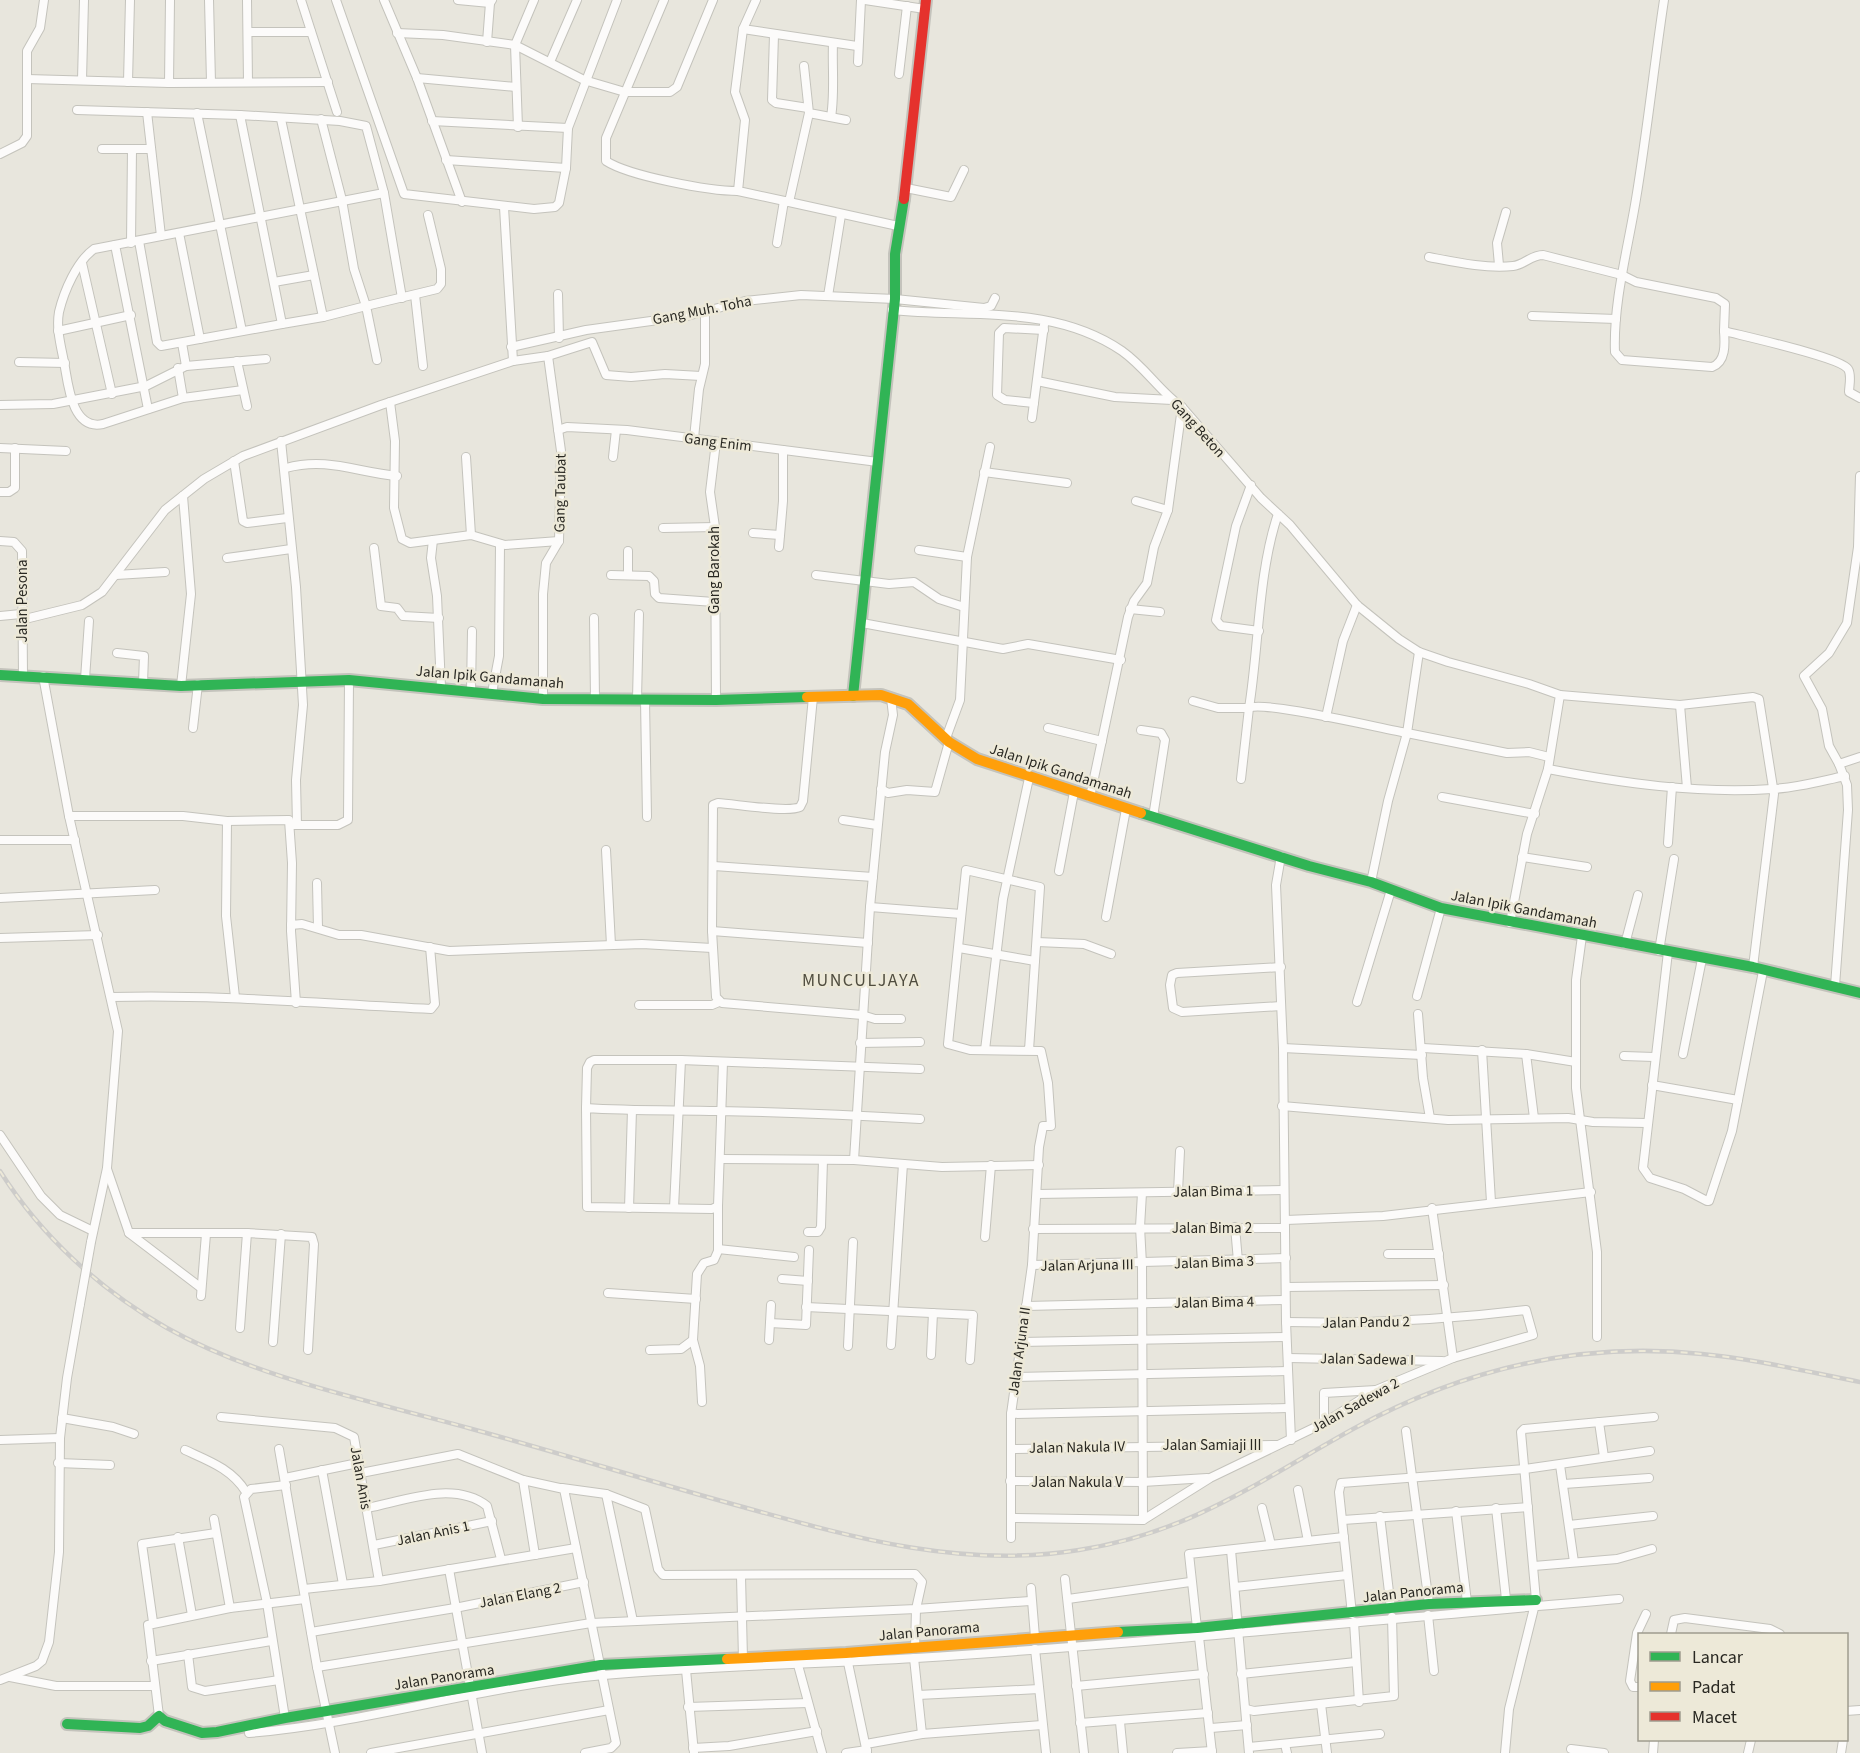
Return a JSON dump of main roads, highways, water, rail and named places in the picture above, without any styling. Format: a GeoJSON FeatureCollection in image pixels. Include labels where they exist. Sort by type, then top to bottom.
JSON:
{"type":"FeatureCollection","features":[{"type":"Feature","properties":{"kind":"railway"},"geometry":{"type":"LineString","coordinates":[[0,1171],[16,1195],[53,1239],[118,1297],[167,1328],[239,1361],[316,1387],[785,1519],[868,1539],[951,1553],[993,1556],[1036,1555],[1119,1542],[1155,1531],[1222,1503],[1394,1408],[1478,1376],[1522,1364],[1566,1356],[1656,1351],[1742,1359],[1860,1382]]}},
{"type":"Feature","properties":{"kind":"district","name":"MUNCULJAYA"},"geometry":{"type":"Point","coordinates":[861,980]}}]}
